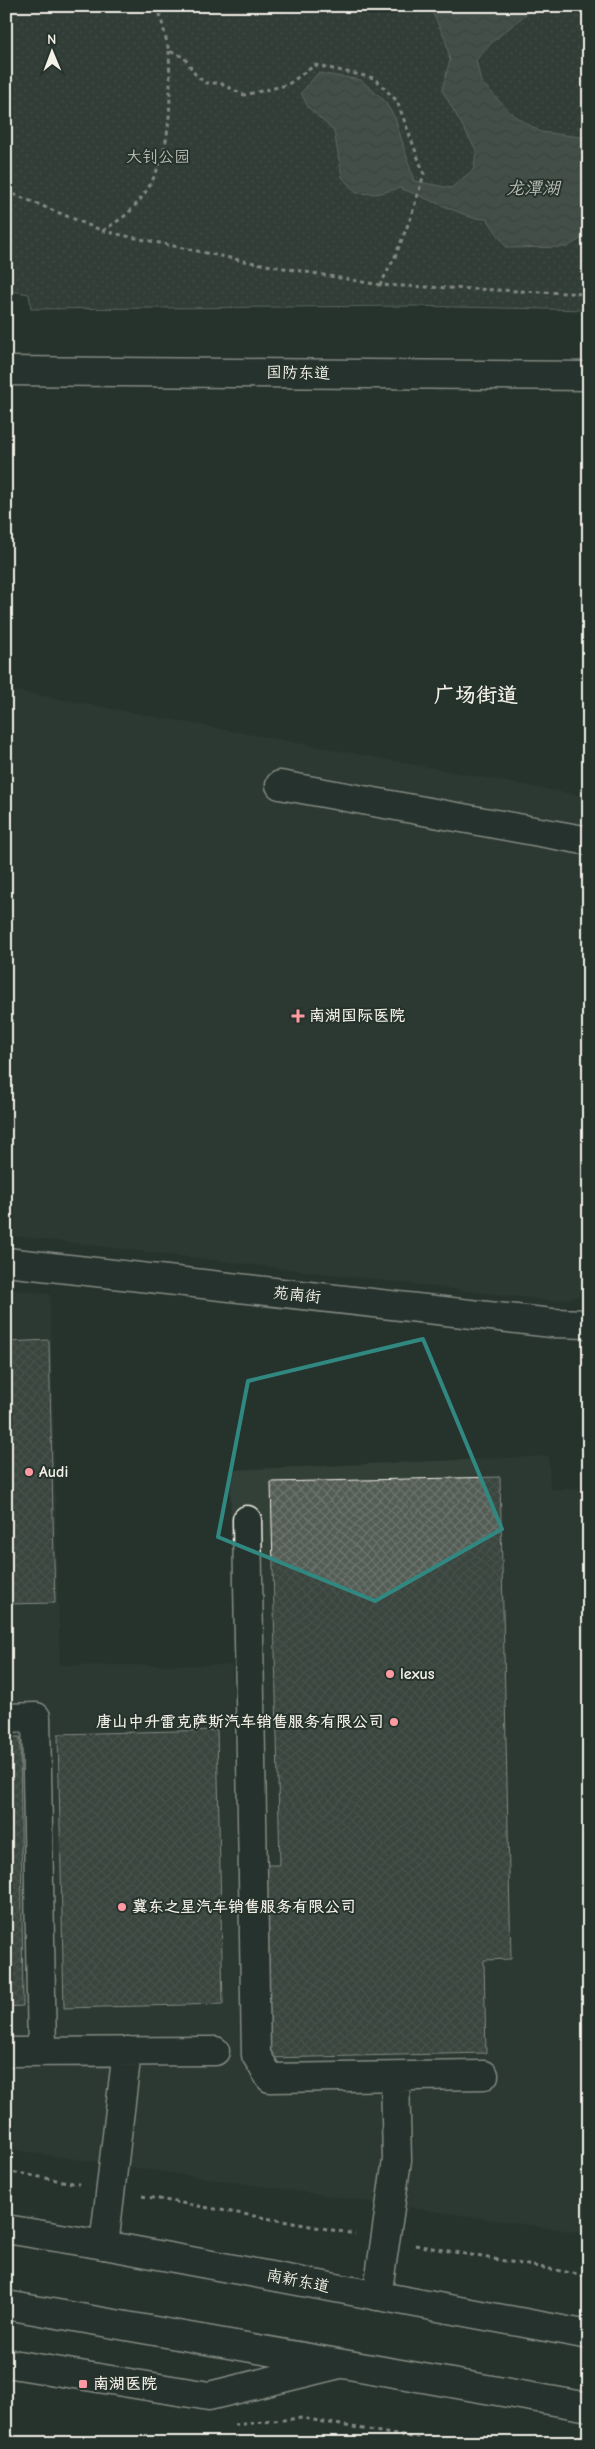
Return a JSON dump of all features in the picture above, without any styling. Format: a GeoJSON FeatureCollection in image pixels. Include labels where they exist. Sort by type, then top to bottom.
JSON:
{"type":"FeatureCollection","features":[{"type":"Feature","properties":{"kind":"main road","name":"国防东道"},"geometry":{"type":"LineString","coordinates":[[6,371],[589,376]]}},
{"type":"Feature","properties":{"kind":"main road"},"geometry":{"type":"LineString","coordinates":[[280,785],[589,841]]}},
{"type":"Feature","properties":{"kind":"main road","name":"苑南街"},"geometry":{"type":"LineString","coordinates":[[6,1262],[552,1323],[589,1324]]}},
{"type":"Feature","properties":{"kind":"main road"},"geometry":{"type":"LineString","coordinates":[[247,1520],[256,2056],[270,2078],[484,2075]]}},
{"type":"Feature","properties":{"kind":"main road"},"geometry":{"type":"LineString","coordinates":[[6,1718],[36,1717],[42,2052]]}},
{"type":"Feature","properties":{"kind":"main road"},"geometry":{"type":"LineString","coordinates":[[6,2214],[104,2245],[127,2051]]}},
{"type":"Feature","properties":{"kind":"main road"},"geometry":{"type":"LineString","coordinates":[[6,2052],[214,2051]]}},
{"type":"Feature","properties":{"kind":"main road"},"geometry":{"type":"LineString","coordinates":[[377,2296],[397,2160],[395,2076]]}},
{"type":"Feature","properties":{"kind":"main road","name":"南新东道"},"geometry":{"type":"LineString","coordinates":[[6,2229],[104,2245],[589,2335]]}},
{"type":"Feature","properties":{"kind":"main road"},"geometry":{"type":"LineString","coordinates":[[6,2305],[589,2407]]}},
{"type":"Feature","properties":{"kind":"main road"},"geometry":{"type":"LineString","coordinates":[[6,2362],[210,2396],[346,2363]]}},
{"type":"Feature","properties":{"kind":"path"},"geometry":{"type":"LineString","coordinates":[[103,231],[130,211],[150,187],[164,149],[171,112],[169,50],[158,6]]}},
{"type":"Feature","properties":{"kind":"path"},"geometry":{"type":"LineString","coordinates":[[169,50],[184,57],[195,74],[204,83],[220,84],[244,95],[287,85],[315,65],[374,78],[396,101],[424,174],[411,217],[394,259],[380,286]]}},
{"type":"Feature","properties":{"kind":"path"},"geometry":{"type":"LineString","coordinates":[[6,191],[103,231],[244,261],[380,286],[589,294]]}},
{"type":"Feature","properties":{"kind":"path"},"geometry":{"type":"LineString","coordinates":[[6,2171],[84,2185]]}},
{"type":"Feature","properties":{"kind":"path"},"geometry":{"type":"LineString","coordinates":[[132,2194],[356,2234]]}},
{"type":"Feature","properties":{"kind":"path"},"geometry":{"type":"LineString","coordinates":[[414,2244],[589,2276]]}},
{"type":"Feature","properties":{"kind":"highlighted area"},"geometry":{"type":"Polygon","coordinates":[[[423,1339],[502,1529],[375,1601],[218,1537],[248,1381],[423,1339]]]}},
{"type":"Feature","properties":{"kind":"shaded area","name":"南湖国际医院"},"geometry":{"type":"Polygon","coordinates":[[[6,689],[589,797],[589,1295],[551,1301],[6,1235],[6,689]]]}},
{"type":"Feature","properties":{"kind":"shaded area","name":"唐山中升雷克萨斯汽车销售服务有限公司"},"geometry":{"type":"Polygon","coordinates":[[[6,1289],[50,1294],[60,1665],[232,1665],[238,1954],[230,1470],[549,1456],[550,1489],[589,1489],[589,2234],[6,2149],[6,1289]]]}},
{"type":"Feature","properties":{"kind":"green space","name":"大钊公园"},"geometry":{"type":"Polygon","coordinates":[[[6,6],[589,6],[589,310],[412,306],[31,309],[29,294],[6,290],[6,6]]]}},
{"type":"Feature","properties":{"kind":"water","name":"龙潭湖"},"geometry":{"type":"Polygon","coordinates":[[[420,6],[536,6],[492,42],[476,60],[481,82],[513,115],[541,132],[589,138],[589,234],[567,247],[507,248],[487,219],[473,218],[400,188],[377,194],[356,193],[342,177],[334,131],[308,107],[301,93],[318,73],[361,80],[384,100],[395,118],[414,181],[451,188],[474,169],[476,150],[442,90],[450,60],[445,38],[432,12],[420,6]]]}},
{"type":"Feature","properties":{"kind":"building","name":"Audi"},"geometry":{"type":"Polygon","coordinates":[[[49,1340],[55,1603],[6,1604],[6,1342],[49,1340]]]}},
{"type":"Feature","properties":{"kind":"building","name":"lexus"},"geometry":{"type":"Polygon","coordinates":[[[500,1477],[511,1959],[484,1960],[486,2053],[269,2058],[264,1865],[280,1865],[271,1482],[500,1477]]]}},
{"type":"Feature","properties":{"kind":"building"},"geometry":{"type":"Polygon","coordinates":[[[589,1553],[589,1747],[584,1554],[589,1553]]]}},
{"type":"Feature","properties":{"kind":"building"},"geometry":{"type":"Polygon","coordinates":[[[217,1730],[223,2004],[64,2008],[58,1734],[217,1730]]]}},
{"type":"Feature","properties":{"kind":"building"},"geometry":{"type":"Polygon","coordinates":[[[6,1737],[20,1737],[23,2006],[6,2007],[6,1737]]]}},
{"type":"Feature","properties":{"kind":"place","name":"南湖国际医院"},"geometry":{"type":"Point","coordinates":[298,1016]}},
{"type":"Feature","properties":{"kind":"place","name":"Audi"},"geometry":{"type":"Point","coordinates":[29,1472]}},
{"type":"Feature","properties":{"kind":"place","name":"lexus"},"geometry":{"type":"Point","coordinates":[390,1674]}},
{"type":"Feature","properties":{"kind":"place","name":"唐山中升雷克萨斯汽车销售服务有限公司"},"geometry":{"type":"Point","coordinates":[394,1722]}},
{"type":"Feature","properties":{"kind":"place","name":"冀东之星汽车销售服务有限公司"},"geometry":{"type":"Point","coordinates":[122,1907]}},
{"type":"Feature","properties":{"kind":"place","name":"南湖医院"},"geometry":{"type":"Point","coordinates":[83,2384]}},
{"type":"Feature","properties":{"kind":"district","name":"广场街道"},"geometry":{"type":"Point","coordinates":[476,695]}}]}
